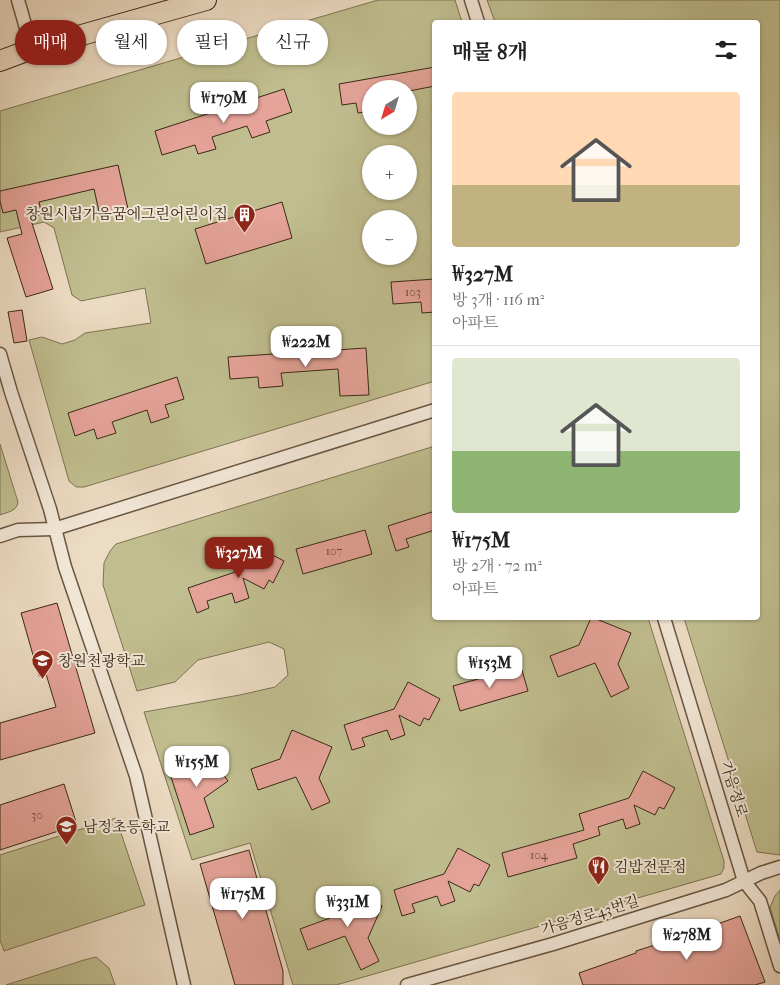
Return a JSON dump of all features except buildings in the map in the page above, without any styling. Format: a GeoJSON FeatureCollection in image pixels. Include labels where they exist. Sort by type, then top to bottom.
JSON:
{"type":"FeatureCollection","features":[{"type":"Feature","properties":{"kind":"main road"},"geometry":{"type":"LineString","coordinates":[[86,34],[206,0]]}},
{"type":"Feature","properties":{"kind":"main road"},"geometry":{"type":"LineString","coordinates":[[0,61],[15,55]]}},
{"type":"Feature","properties":{"kind":"street"},"geometry":{"type":"LineString","coordinates":[[18,0],[24,20]]}},
{"type":"Feature","properties":{"kind":"street"},"geometry":{"type":"LineString","coordinates":[[471,0],[477,20]]}},
{"type":"Feature","properties":{"kind":"street"},"geometry":{"type":"LineString","coordinates":[[0,354],[50,509],[65,567],[136,776],[184,985]]}},
{"type":"Feature","properties":{"kind":"street"},"geometry":{"type":"LineString","coordinates":[[0,536],[18,530],[54,529],[432,411]]}},
{"type":"Feature","properties":{"kind":"street","name":"가음정로"},"geometry":{"type":"LineString","coordinates":[[665,620],[744,881],[760,901],[780,966]]}},
{"type":"Feature","properties":{"kind":"street","name":"가음정로43번길"},"geometry":{"type":"LineString","coordinates":[[407,985],[553,944],[726,890],[780,866]]}},
{"type":"Feature","properties":{"kind":"shaded area"},"geometry":{"type":"Polygon","coordinates":[[[378,0],[455,0],[461,20],[432,20],[432,382],[84,487],[76,487],[69,481],[29,340],[42,337],[62,344],[75,340],[85,333],[151,323],[145,288],[81,301],[72,295],[54,228],[44,222],[0,232],[0,111],[157,65],[167,65],[167,62],[177,59],[177,65],[247,65],[247,38],[257,36],[257,65],[328,65],[328,20],[310,20],[378,0]]]}},
{"type":"Feature","properties":{"kind":"shaded area"},"geometry":{"type":"Polygon","coordinates":[[[487,0],[780,0],[780,855],[757,852],[685,620],[760,620],[760,20],[494,20],[487,0]]]}},
{"type":"Feature","properties":{"kind":"shaded area"},"geometry":{"type":"Polygon","coordinates":[[[0,444],[18,502],[14,509],[0,515],[0,444]]]}},
{"type":"Feature","properties":{"kind":"shaded area"},"geometry":{"type":"Polygon","coordinates":[[[432,447],[432,620],[649,620],[724,861],[724,868],[721,874],[336,985],[293,985],[250,843],[192,860],[144,712],[275,687],[288,675],[284,649],[269,642],[198,660],[175,682],[137,691],[103,585],[104,563],[116,544],[432,447]]]}},
{"type":"Feature","properties":{"kind":"shaded area"},"geometry":{"type":"Polygon","coordinates":[[[116,818],[145,905],[4,951],[0,940],[0,855],[116,818]]]}},
{"type":"Feature","properties":{"kind":"shaded area"},"geometry":{"type":"Polygon","coordinates":[[[780,890],[780,940],[770,907],[780,890]]]}},
{"type":"Feature","properties":{"kind":"shaded area"},"geometry":{"type":"Polygon","coordinates":[[[96,957],[109,968],[115,985],[6,985],[84,960],[96,957]]]}},
{"type":"Feature","properties":{"kind":"place","name":"창원시립가음꿈에그린어린이집"},"geometry":{"type":"Point","coordinates":[244,233]}},
{"type":"Feature","properties":{"kind":"place","name":"창원천광학교"},"geometry":{"type":"Point","coordinates":[42,680]}},
{"type":"Feature","properties":{"kind":"place","name":"남정초등학교"},"geometry":{"type":"Point","coordinates":[67,846]}},
{"type":"Feature","properties":{"kind":"place","name":"김밥전문점"},"geometry":{"type":"Point","coordinates":[598,886]}}]}
